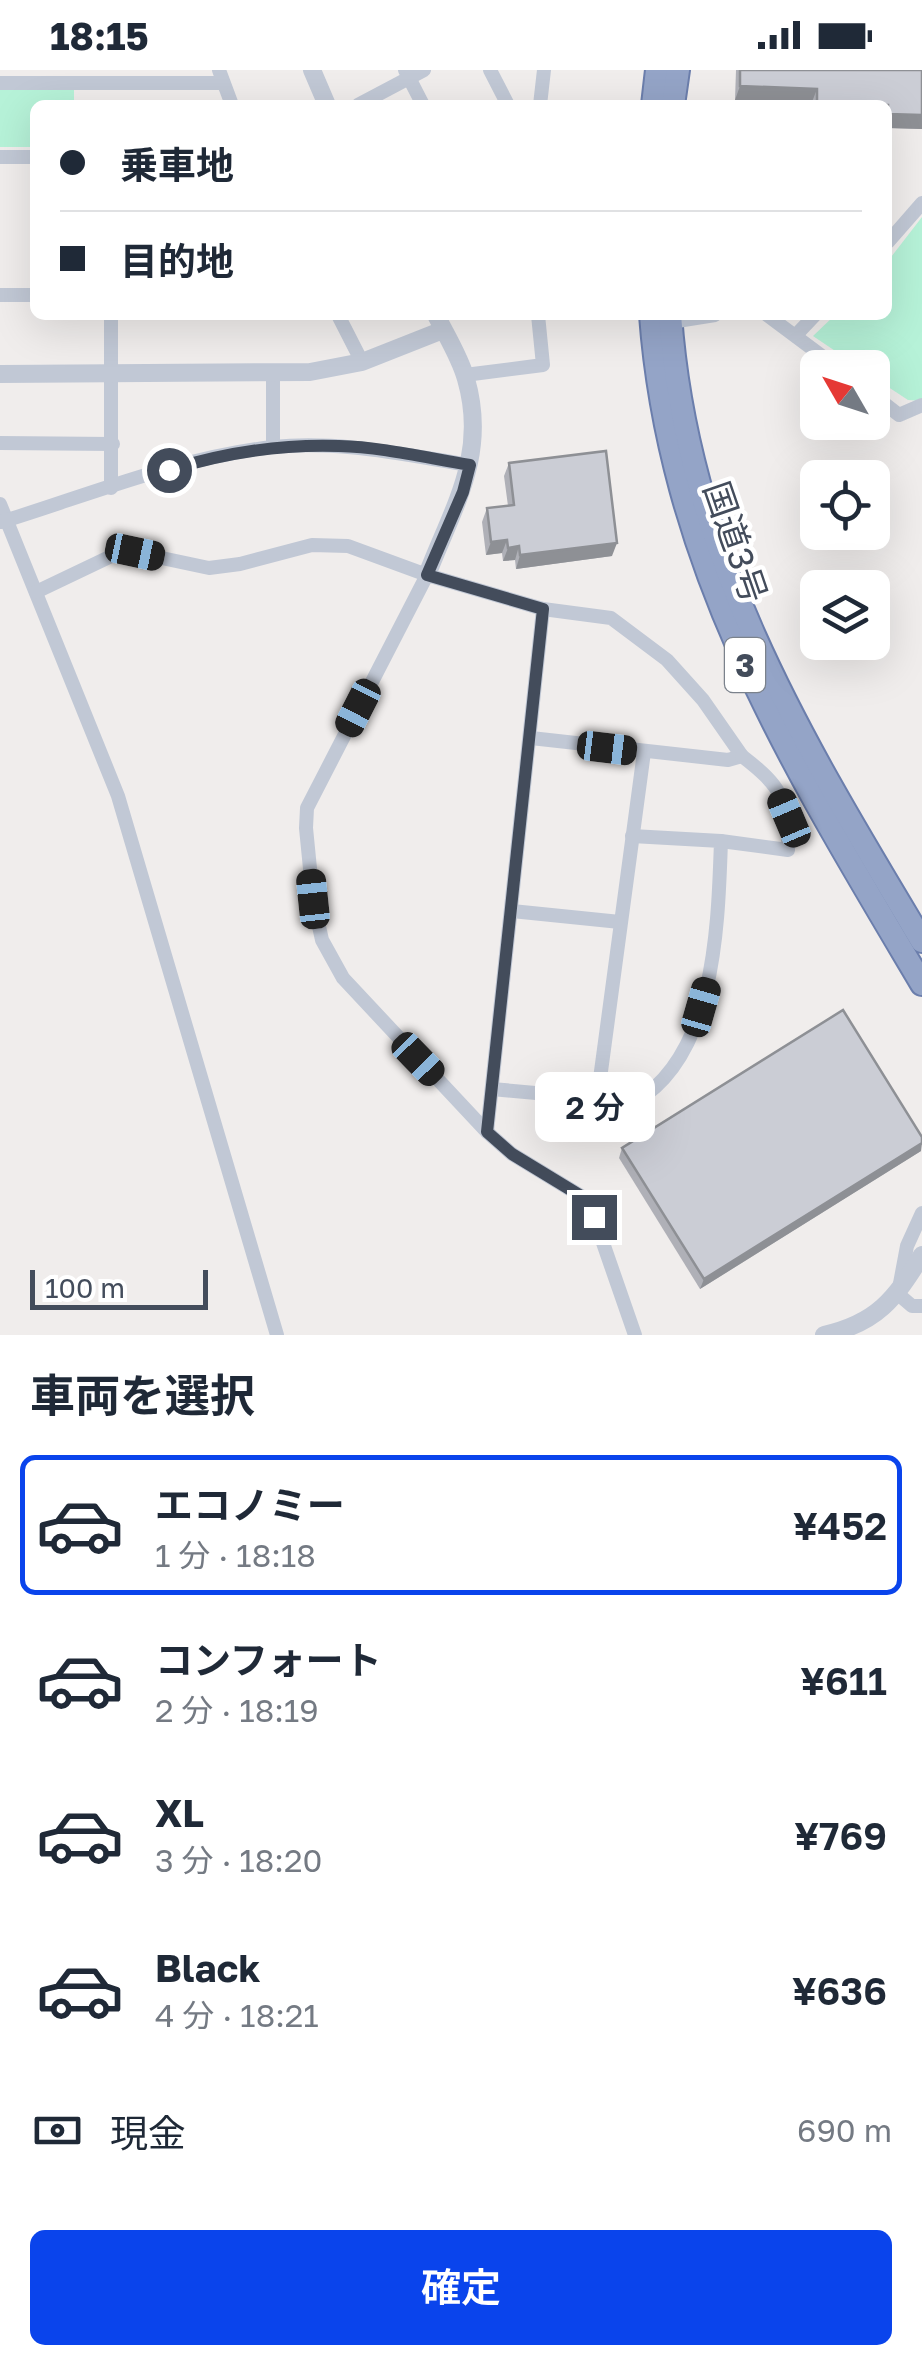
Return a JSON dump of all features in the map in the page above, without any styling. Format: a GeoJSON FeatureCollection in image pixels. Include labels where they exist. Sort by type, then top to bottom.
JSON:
{"type":"FeatureCollection","features":[{"type":"Feature","properties":{"kind":"highway"},"geometry":{"type":"LineString","coordinates":[[653,100],[657,70]]}},
{"type":"Feature","properties":{"kind":"highway"},"geometry":{"type":"LineString","coordinates":[[674,100],[678,70]]}},
{"type":"Feature","properties":{"kind":"highway","name":"国道3号"},"geometry":{"type":"LineString","coordinates":[[664,320],[663,424],[704,568],[784,749],[922,984]]}},
{"type":"Feature","properties":{"kind":"highway","name":"国道3号"},"geometry":{"type":"LineString","coordinates":[[665,320],[703,500],[761,656],[832,790],[922,941]]}},
{"type":"Feature","properties":{"kind":"street"},"geometry":{"type":"LineString","coordinates":[[312,70],[326,100]]}},
{"type":"Feature","properties":{"kind":"street"},"geometry":{"type":"LineString","coordinates":[[366,100],[407,74],[424,70]]}},
{"type":"Feature","properties":{"kind":"street"},"geometry":{"type":"LineString","coordinates":[[490,70],[505,100]]}},
{"type":"Feature","properties":{"kind":"street"},"geometry":{"type":"LineString","coordinates":[[541,100],[544,70]]}},
{"type":"Feature","properties":{"kind":"street"},"geometry":{"type":"LineString","coordinates":[[407,74],[420,100]]}},
{"type":"Feature","properties":{"kind":"street"},"geometry":{"type":"LineString","coordinates":[[0,83],[221,76],[230,100]]}},
{"type":"Feature","properties":{"kind":"street"},"geometry":{"type":"LineString","coordinates":[[0,157],[30,157]]}},
{"type":"Feature","properties":{"kind":"street"},"geometry":{"type":"LineString","coordinates":[[892,238],[922,204]]}},
{"type":"Feature","properties":{"kind":"street"},"geometry":{"type":"LineString","coordinates":[[0,295],[30,295]]}},
{"type":"Feature","properties":{"kind":"street"},"geometry":{"type":"LineString","coordinates":[[111,488],[112,320]]}},
{"type":"Feature","properties":{"kind":"street"},"geometry":{"type":"LineString","coordinates":[[341,320],[362,362]]}},
{"type":"Feature","properties":{"kind":"street"},"geometry":{"type":"LineString","coordinates":[[466,375],[543,366],[538,320]]}},
{"type":"Feature","properties":{"kind":"street"},"geometry":{"type":"LineString","coordinates":[[774,320],[815,350]]}},
{"type":"Feature","properties":{"kind":"street"},"geometry":{"type":"LineString","coordinates":[[796,335],[810,320]]}},
{"type":"Feature","properties":{"kind":"street"},"geometry":{"type":"LineString","coordinates":[[0,374],[310,372],[362,362],[440,323],[466,375],[474,431],[470,465],[463,492],[427,575],[307,808],[313,899],[322,940],[343,978],[487,1132],[512,1154],[581,1196],[594,1217],[635,1335]]}},
{"type":"Feature","properties":{"kind":"street"},"geometry":{"type":"LineString","coordinates":[[273,374],[273,447]]}},
{"type":"Feature","properties":{"kind":"street"},"geometry":{"type":"LineString","coordinates":[[890,408],[899,415],[922,405]]}},
{"type":"Feature","properties":{"kind":"street"},"geometry":{"type":"LineString","coordinates":[[0,443],[113,444]]}},
{"type":"Feature","properties":{"kind":"street"},"geometry":{"type":"LineString","coordinates":[[3,522],[198,462],[273,447],[341,446],[470,465]]}},
{"type":"Feature","properties":{"kind":"street"},"geometry":{"type":"LineString","coordinates":[[0,504],[3,522],[36,592],[118,796],[277,1335]]}},
{"type":"Feature","properties":{"kind":"street"},"geometry":{"type":"LineString","coordinates":[[36,592],[124,550],[209,568],[330,544],[348,546],[427,575],[543,609],[611,618],[666,660],[703,700],[742,756],[772,780],[789,818],[788,850],[632,836]]}},
{"type":"Feature","properties":{"kind":"street"},"geometry":{"type":"LineString","coordinates":[[487,1132],[543,609]]}},
{"type":"Feature","properties":{"kind":"street"},"geometry":{"type":"LineString","coordinates":[[532,738],[728,760],[742,756]]}},
{"type":"Feature","properties":{"kind":"street"},"geometry":{"type":"LineString","coordinates":[[597,1101],[644,752]]}},
{"type":"Feature","properties":{"kind":"street"},"geometry":{"type":"LineString","coordinates":[[492,1090],[634,1102],[649,1094],[682,1054],[712,972],[720,841]]}},
{"type":"Feature","properties":{"kind":"street"},"geometry":{"type":"LineString","coordinates":[[512,912],[620,922]]}},
{"type":"Feature","properties":{"kind":"street"},"geometry":{"type":"LineString","coordinates":[[898,1294],[908,1246],[922,1213]]}},
{"type":"Feature","properties":{"kind":"street"},"geometry":{"type":"LineString","coordinates":[[824,1335],[853,1332],[871,1318],[898,1294],[922,1255]]}},
{"type":"Feature","properties":{"kind":"street"},"geometry":{"type":"LineString","coordinates":[[898,1294],[912,1306],[922,1306]]}},
{"type":"Feature","properties":{"kind":"green space"},"geometry":{"type":"Polygon","coordinates":[[[0,88],[74,88],[74,100],[30,100],[30,147],[0,147],[0,88]]]}},
{"type":"Feature","properties":{"kind":"green space"},"geometry":{"type":"Polygon","coordinates":[[[922,217],[922,401],[908,400],[890,388],[890,350],[834,350],[813,336],[830,320],[892,320],[892,256],[922,217]]]}},
{"type":"Feature","properties":{"kind":"building"},"geometry":{"type":"Polygon","coordinates":[[[740,70],[922,70],[922,115],[892,114],[892,100],[817,100],[817,89],[740,86],[740,70]]]}},
{"type":"Feature","properties":{"kind":"building"},"geometry":{"type":"Polygon","coordinates":[[[606,451],[617,543],[520,555],[519,546],[508,548],[507,540],[491,542],[487,508],[514,505],[509,463],[606,451]]]}},
{"type":"Feature","properties":{"kind":"building"},"geometry":{"type":"Polygon","coordinates":[[[843,1010],[922,1137],[922,1143],[704,1279],[622,1148],[843,1010]]]}},
{"type":"Feature","properties":{"kind":"route"},"geometry":{"type":"LineString","coordinates":[[169,470],[273,447],[341,446],[470,465],[463,492],[427,575],[543,609],[487,1132],[512,1154],[581,1196],[594,1217]]}}]}
